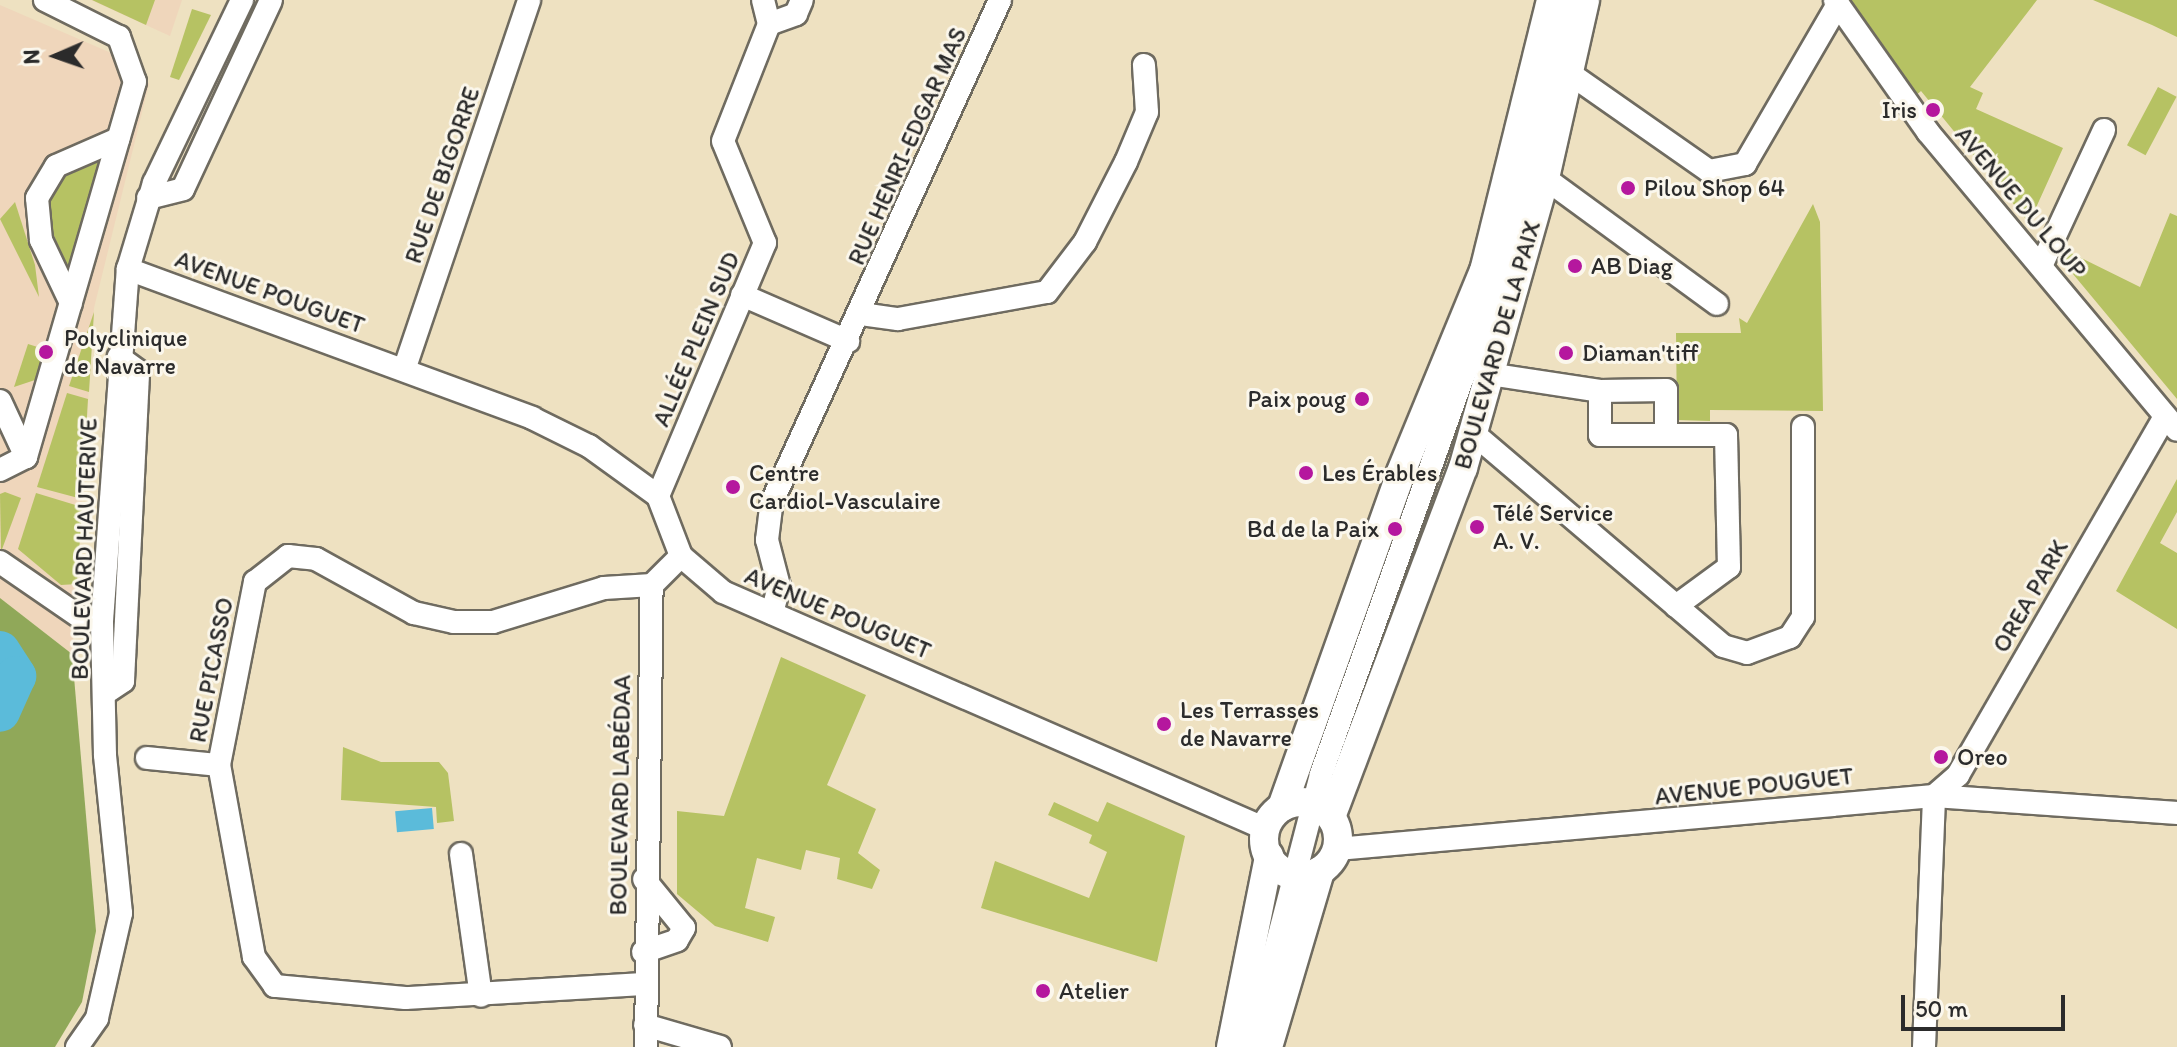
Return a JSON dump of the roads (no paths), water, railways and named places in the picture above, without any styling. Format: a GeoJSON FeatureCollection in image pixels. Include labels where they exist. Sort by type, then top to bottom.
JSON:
{"type":"FeatureCollection","features":[{"type":"Feature","properties":{"kind":"main road","name":"BOULEVARD DE LA PAIX"},"geometry":{"type":"LineString","coordinates":[[1231,1047],[1272,830],[1401,472],[1484,271],[1551,0]]}},
{"type":"Feature","properties":{"kind":"main road","name":"BOULEVARD DE LA PAIX"},"geometry":{"type":"LineString","coordinates":[[1321,810],[1473,433],[1539,168],[1569,73],[1585,0]]}},
{"type":"Feature","properties":{"kind":"main road"},"geometry":{"type":"LineString","coordinates":[[1268,1047],[1328,860],[1321,810],[1272,830],[1291,874],[1328,860]]}},
{"type":"Feature","properties":{"kind":"street"},"geometry":{"type":"LineString","coordinates":[[0,470],[26,457],[135,82],[130,57],[119,37],[45,0]]}},
{"type":"Feature","properties":{"kind":"street","name":"BOULEVARD HAUTERIVE"},"geometry":{"type":"LineString","coordinates":[[77,1047],[97,1018],[121,913],[104,694],[102,621],[119,357],[128,269],[148,198],[242,0]]}},
{"type":"Feature","properties":{"kind":"street"},"geometry":{"type":"LineString","coordinates":[[148,198],[183,189],[271,0]]}},
{"type":"Feature","properties":{"kind":"street","name":"RUE DE BIGORRE"},"geometry":{"type":"LineString","coordinates":[[405,367],[529,0]]}},
{"type":"Feature","properties":{"kind":"street"},"geometry":{"type":"LineString","coordinates":[[763,0],[769,24],[796,14],[802,0]]}},
{"type":"Feature","properties":{"kind":"street","name":"RUE HENRI-EDGAR MAS"},"geometry":{"type":"LineString","coordinates":[[772,613],[779,586],[767,540],[772,502],[861,314],[1000,0]]}},
{"type":"Feature","properties":{"kind":"street"},"geometry":{"type":"LineString","coordinates":[[1250,1047],[1291,874],[1321,810],[1500,273],[1539,168],[1569,0]]}},
{"type":"Feature","properties":{"kind":"street"},"geometry":{"type":"LineString","coordinates":[[1569,73],[1709,171],[1745,164],[1836,2]]}},
{"type":"Feature","properties":{"kind":"street","name":"AVENUE DU LOUP"},"geometry":{"type":"LineString","coordinates":[[1836,2],[1928,132],[2171,423]]}},
{"type":"Feature","properties":{"kind":"street","name":"ALLÉE PLEIN SUD"},"geometry":{"type":"LineString","coordinates":[[658,496],[765,243],[723,141],[769,24]]}},
{"type":"Feature","properties":{"kind":"street"},"geometry":{"type":"LineString","coordinates":[[1539,168],[1540,52]]}},
{"type":"Feature","properties":{"kind":"street"},"geometry":{"type":"LineString","coordinates":[[861,314],[898,319],[1047,292],[1085,242],[1126,162],[1147,112],[1144,65]]}},
{"type":"Feature","properties":{"kind":"street"},"geometry":{"type":"LineString","coordinates":[[2041,266],[2104,130]]}},
{"type":"Feature","properties":{"kind":"street"},"geometry":{"type":"LineString","coordinates":[[71,303],[41,240],[37,198],[56,166],[118,139]]}},
{"type":"Feature","properties":{"kind":"street"},"geometry":{"type":"LineString","coordinates":[[1539,168],[1717,304]]}},
{"type":"Feature","properties":{"kind":"street","name":"AVENUE POUGUET"},"geometry":{"type":"LineString","coordinates":[[128,269],[405,367],[589,446],[658,496],[681,556],[723,592],[1272,830]]}},
{"type":"Feature","properties":{"kind":"street"},"geometry":{"type":"LineString","coordinates":[[742,295],[848,341]]}},
{"type":"Feature","properties":{"kind":"street","name":"BOULEVARD HAUTERIVE"},"geometry":{"type":"LineString","coordinates":[[104,694],[123,681],[138,371],[119,357]]}},
{"type":"Feature","properties":{"kind":"street"},"geometry":{"type":"LineString","coordinates":[[1489,374],[1600,391],[1666,390],[1666,435]]}},
{"type":"Feature","properties":{"kind":"street"},"geometry":{"type":"LineString","coordinates":[[1600,391],[1600,435],[1726,435],[1729,567],[1676,606]]}},
{"type":"Feature","properties":{"kind":"street"},"geometry":{"type":"LineString","coordinates":[[0,401],[26,457]]}},
{"type":"Feature","properties":{"kind":"street","name":"OREA PARK"},"geometry":{"type":"LineString","coordinates":[[1934,796],[1958,775],[2171,423]]}},
{"type":"Feature","properties":{"kind":"street"},"geometry":{"type":"LineString","coordinates":[[1473,433],[1676,606],[1735,649],[1747,653],[1790,637],[1803,617],[1803,427]]}},
{"type":"Feature","properties":{"kind":"street","name":"RUE PICASSO"},"geometry":{"type":"LineString","coordinates":[[643,984],[481,996],[316,994],[275,986],[254,957],[219,765],[255,582],[288,556],[316,559],[414,613],[454,622],[493,622],[604,588],[652,585]]}},
{"type":"Feature","properties":{"kind":"street"},"geometry":{"type":"LineString","coordinates":[[652,585],[681,556]]}},
{"type":"Feature","properties":{"kind":"street"},"geometry":{"type":"LineString","coordinates":[[0,562],[83,619],[102,621]]}},
{"type":"Feature","properties":{"kind":"street","name":"BOULEVARD LABÉDAA"},"geometry":{"type":"LineString","coordinates":[[646,1036],[643,952],[652,585]]}},
{"type":"Feature","properties":{"kind":"street","name":"RUE PICASSO"},"geometry":{"type":"LineString","coordinates":[[147,758],[219,765]]}},
{"type":"Feature","properties":{"kind":"street"},"geometry":{"type":"LineString","coordinates":[[1924,1047],[1934,796]]}},
{"type":"Feature","properties":{"kind":"street","name":"AVENUE POUGUET"},"geometry":{"type":"LineString","coordinates":[[1328,860],[1934,796],[2177,813]]}},
{"type":"Feature","properties":{"kind":"street"},"geometry":{"type":"LineString","coordinates":[[461,854],[481,996]]}},
{"type":"Feature","properties":{"kind":"street"},"geometry":{"type":"LineString","coordinates":[[643,952],[677,940],[684,928],[644,879]]}},
{"type":"Feature","properties":{"kind":"street"},"geometry":{"type":"LineString","coordinates":[[646,1036],[720,1047]]}},
{"type":"Feature","properties":{"kind":"water"},"geometry":{"type":"Polygon","coordinates":[[[432,808],[434,829],[397,832],[395,811],[432,808]]]}},
{"type":"Feature","properties":{"kind":"waterway"},"geometry":{"type":"LineString","coordinates":[[0,651],[16,676],[0,712]]}},
{"type":"Feature","properties":{"kind":"place","name":"Iris"},"geometry":{"type":"Point","coordinates":[1933,110]}},
{"type":"Feature","properties":{"kind":"place","name":"Pilou Shop 64"},"geometry":{"type":"Point","coordinates":[1628,188]}},
{"type":"Feature","properties":{"kind":"place","name":"AB Diag"},"geometry":{"type":"Point","coordinates":[1575,266]}},
{"type":"Feature","properties":{"kind":"place","name":"Polyclinique de Navarre"},"geometry":{"type":"Point","coordinates":[46,352]}},
{"type":"Feature","properties":{"kind":"place","name":"Diaman'tiff"},"geometry":{"type":"Point","coordinates":[1566,353]}},
{"type":"Feature","properties":{"kind":"place","name":"Paix poug"},"geometry":{"type":"Point","coordinates":[1362,399]}},
{"type":"Feature","properties":{"kind":"place","name":"Les Érables"},"geometry":{"type":"Point","coordinates":[1306,473]}},
{"type":"Feature","properties":{"kind":"place","name":"Centre Cardiol-Vasculaire"},"geometry":{"type":"Point","coordinates":[733,487]}},
{"type":"Feature","properties":{"kind":"place","name":"Télé Service A. V."},"geometry":{"type":"Point","coordinates":[1477,527]}},
{"type":"Feature","properties":{"kind":"place","name":"Bd de la Paix"},"geometry":{"type":"Point","coordinates":[1395,529]}},
{"type":"Feature","properties":{"kind":"place","name":"Les Terrasses de Navarre"},"geometry":{"type":"Point","coordinates":[1164,724]}},
{"type":"Feature","properties":{"kind":"place","name":"Oreo"},"geometry":{"type":"Point","coordinates":[1941,757]}},
{"type":"Feature","properties":{"kind":"place","name":"Atelier"},"geometry":{"type":"Point","coordinates":[1043,991]}}]}
